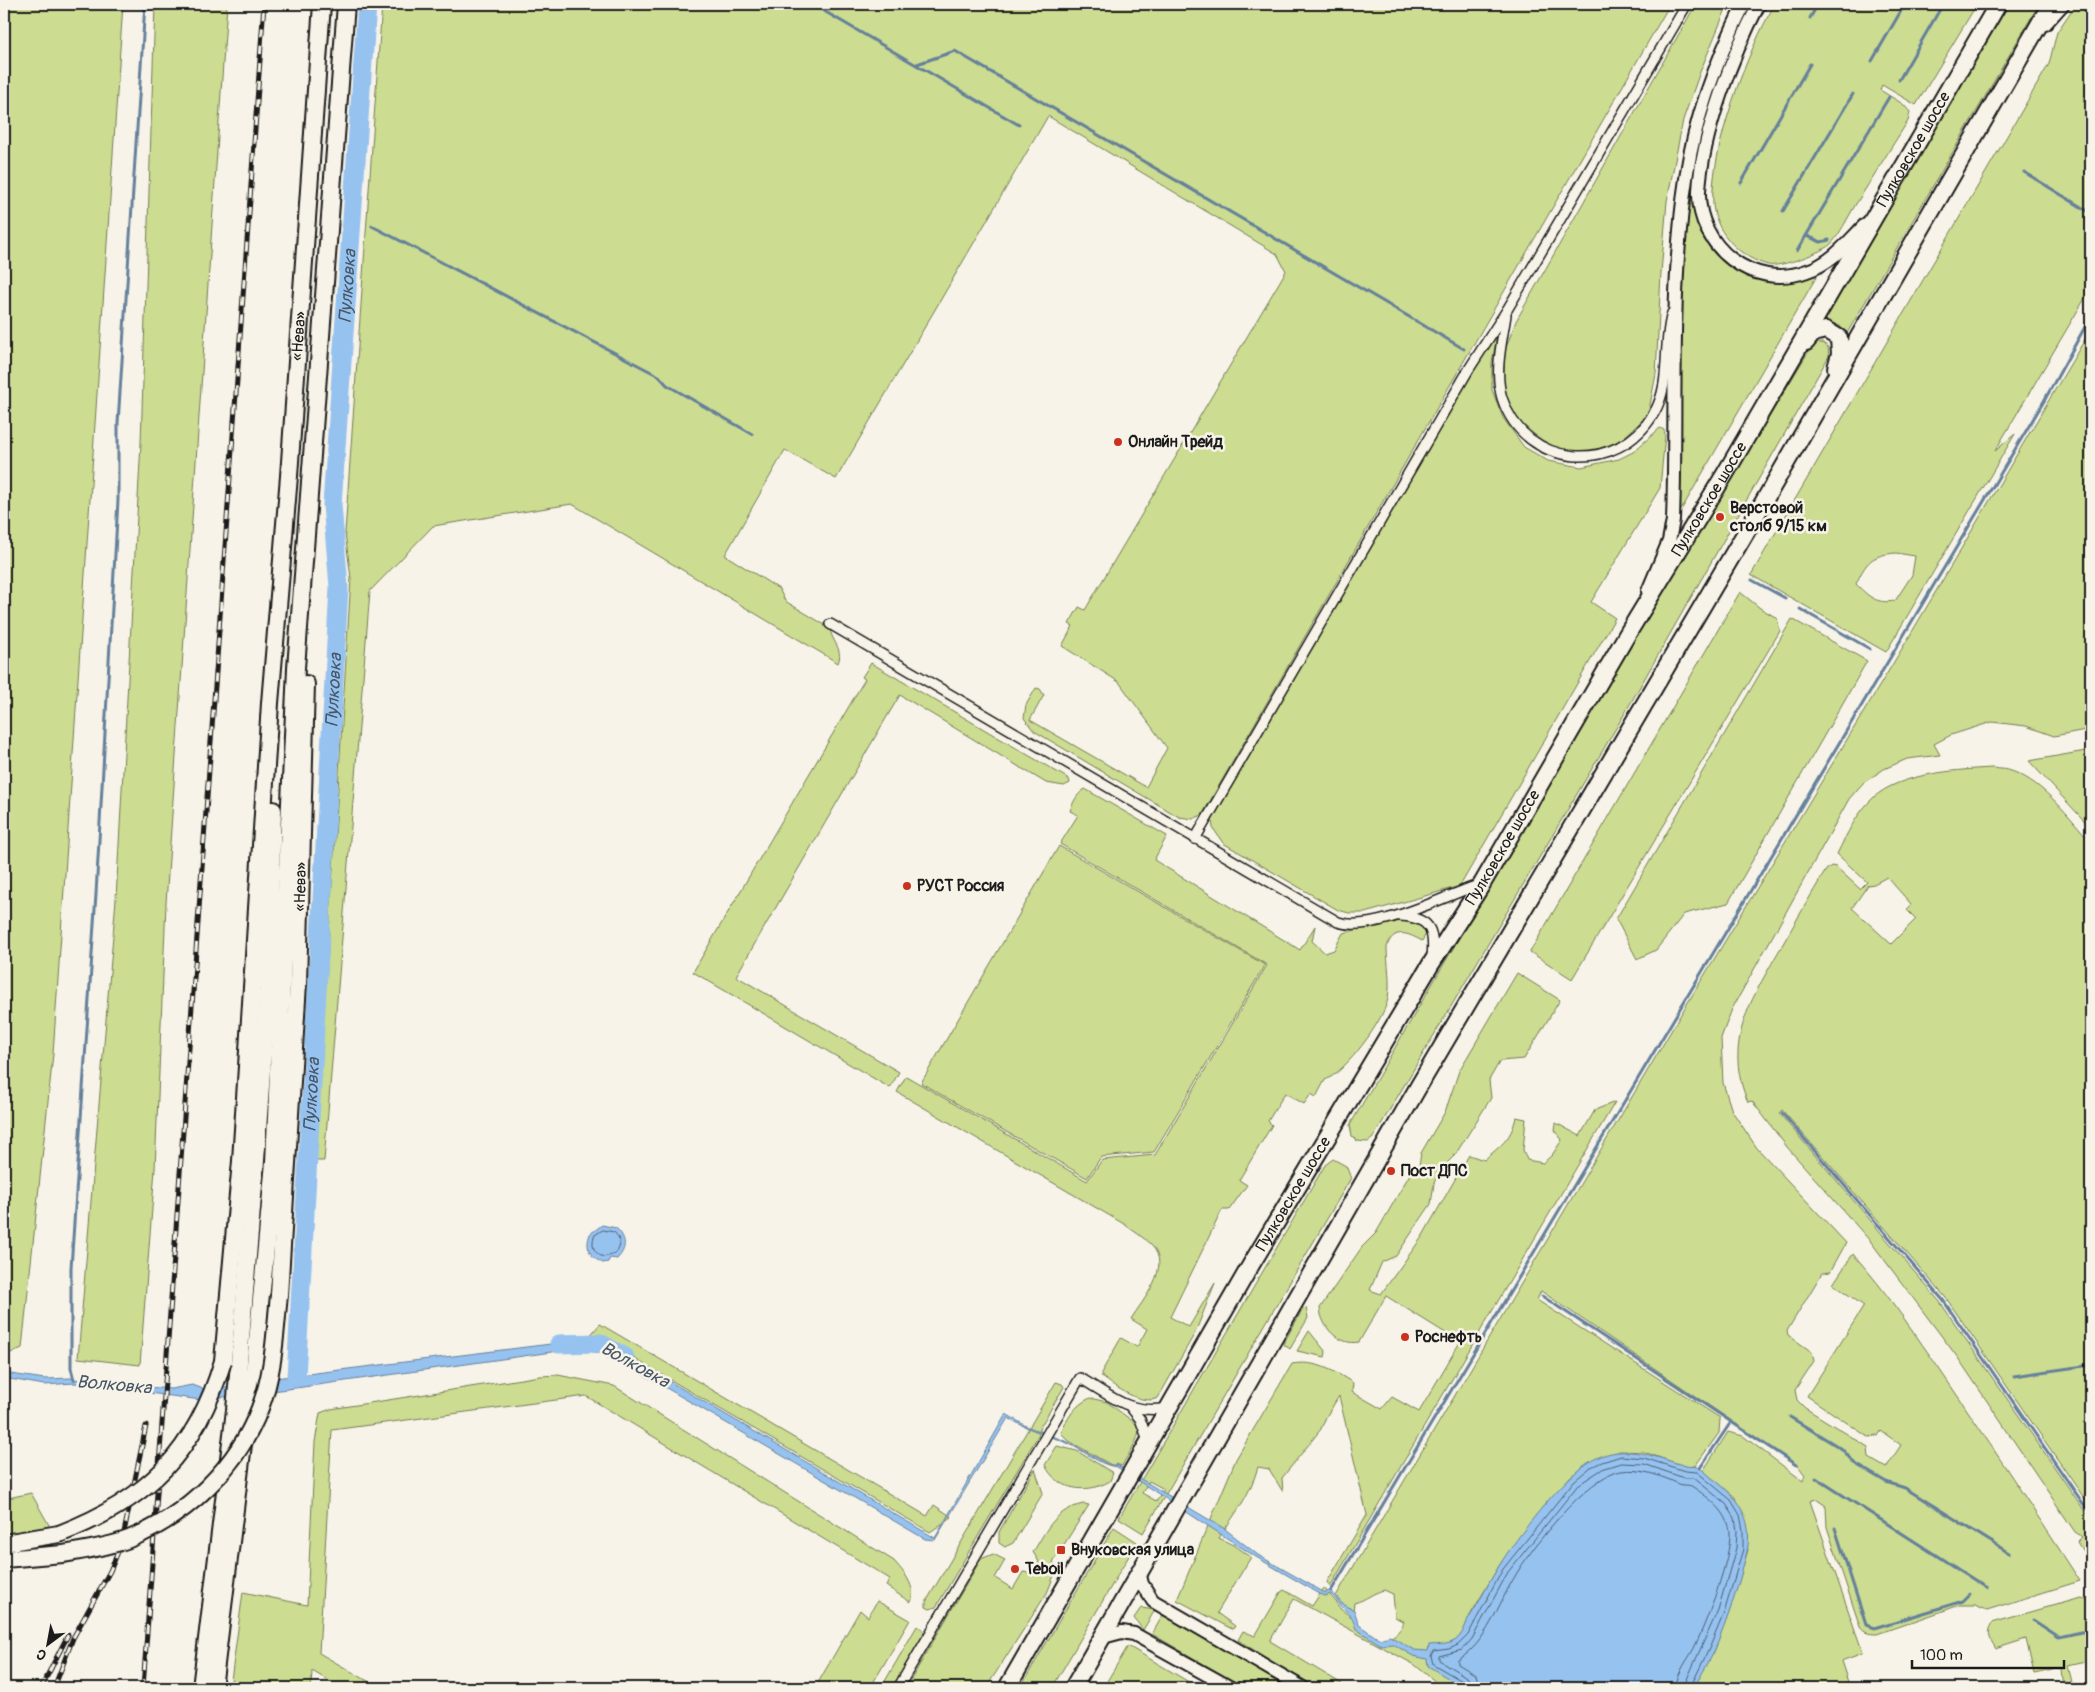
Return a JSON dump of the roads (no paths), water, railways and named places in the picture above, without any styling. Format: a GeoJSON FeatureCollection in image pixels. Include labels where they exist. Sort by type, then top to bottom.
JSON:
{"type":"FeatureCollection","features":[{"type":"Feature","properties":{"kind":"highway","name":"«Нева»"},"geometry":{"type":"LineString","coordinates":[[238,1291],[268,979],[277,701],[275,668],[322,4]]}},
{"type":"Feature","properties":{"kind":"highway","name":"«Нева»"},"geometry":{"type":"LineString","coordinates":[[271,1294],[298,974],[307,667],[312,567],[311,477],[346,4]]}},
{"type":"Feature","properties":{"kind":"highway","name":"Пулковское шоссе"},"geometry":{"type":"LineString","coordinates":[[1007,1688],[1252,1264],[1431,964],[1482,884],[1792,360],[1998,4]]}},
{"type":"Feature","properties":{"kind":"highway"},"geometry":{"type":"LineString","coordinates":[[1072,1688],[1425,1076],[1829,390],[2051,4]]}},
{"type":"Feature","properties":{"kind":"highway"},"geometry":{"type":"LineString","coordinates":[[1792,360],[1814,333],[1826,330],[1838,338],[1840,354],[1829,390]]}},
{"type":"Feature","properties":{"kind":"highway"},"geometry":{"type":"LineString","coordinates":[[4,1543],[51,1535],[107,1514],[148,1485],[162,1472],[195,1430],[207,1406],[223,1361],[238,1291]]}},
{"type":"Feature","properties":{"kind":"highway"},"geometry":{"type":"LineString","coordinates":[[201,1688],[233,1428],[238,1291]]}},
{"type":"Feature","properties":{"kind":"highway"},"geometry":{"type":"LineString","coordinates":[[4,1559],[63,1554],[115,1543],[152,1528],[177,1514],[217,1478],[251,1429],[261,1406],[269,1378],[271,1294]]}},
{"type":"Feature","properties":{"kind":"highway"},"geometry":{"type":"LineString","coordinates":[[213,1688],[271,1294]]}},
{"type":"Feature","properties":{"kind":"main road"},"geometry":{"type":"LineString","coordinates":[[1644,608],[1651,580],[1669,541],[1673,520],[1676,301],[1681,216],[1687,170],[1709,84],[1744,4]]}},
{"type":"Feature","properties":{"kind":"main road"},"geometry":{"type":"LineString","coordinates":[[1759,4],[1727,77],[1704,159],[1700,200],[1703,221],[1710,238],[1730,259],[1750,270],[1774,276],[1806,272],[1833,257],[1877,212]]}},
{"type":"Feature","properties":{"kind":"main road"},"geometry":{"type":"LineString","coordinates":[[2029,43],[2063,4]]}},
{"type":"Feature","properties":{"kind":"main road"},"geometry":{"type":"LineString","coordinates":[[1139,1572],[1147,1594],[1153,1601],[1303,1688]]}},
{"type":"Feature","properties":{"kind":"main road"},"geometry":{"type":"LineString","coordinates":[[1103,1637],[1122,1632],[1134,1634],[1231,1688]]}},
{"type":"Feature","properties":{"kind":"street"},"geometry":{"type":"LineString","coordinates":[[1195,839],[1469,370],[1507,310],[1687,4]]}},
{"type":"Feature","properties":{"kind":"street"},"geometry":{"type":"LineString","coordinates":[[1507,310],[1498,374],[1507,410],[1523,433],[1534,442],[1560,455],[1576,457],[1602,454],[1621,447],[1644,428],[1655,412],[1666,375],[1666,332],[1676,301]]}},
{"type":"Feature","properties":{"kind":"street"},"geometry":{"type":"LineString","coordinates":[[830,624],[1338,922],[1363,924],[1394,916],[1431,905],[1482,884]]}},
{"type":"Feature","properties":{"kind":"street"},"geometry":{"type":"LineString","coordinates":[[1394,916],[1414,917],[1427,924],[1433,941],[1431,964]]}},
{"type":"Feature","properties":{"kind":"street"},"geometry":{"type":"LineString","coordinates":[[898,1688],[1080,1378],[1129,1406],[1145,1410],[1171,1407]]}},
{"type":"Feature","properties":{"kind":"street"},"geometry":{"type":"LineString","coordinates":[[1129,1406],[1140,1419],[1149,1445]]}},
{"type":"Feature","properties":{"kind":"water"},"geometry":{"type":"Polygon","coordinates":[[[602,1225],[616,1228],[624,1240],[623,1251],[617,1259],[610,1258],[608,1262],[603,1263],[591,1255],[588,1247],[590,1234],[602,1225]]]}},
{"type":"Feature","properties":{"kind":"water"},"geometry":{"type":"Polygon","coordinates":[[[575,1341],[606,1344],[935,1538],[1006,1414],[1026,1426],[1068,1442],[1109,1465],[1117,1465],[1225,1529],[1258,1555],[1325,1593],[1331,1590],[1341,1603],[1354,1610],[1359,1625],[1379,1639],[1390,1636],[1414,1650],[1428,1651],[1429,1645],[1448,1643],[1458,1638],[1491,1579],[1516,1540],[1565,1482],[1577,1471],[1600,1456],[1612,1453],[1637,1452],[1703,1470],[1729,1492],[1742,1509],[1748,1529],[1747,1551],[1737,1589],[1719,1640],[1694,1688],[1464,1688],[1428,1666],[1427,1659],[1413,1656],[1393,1644],[1381,1645],[1356,1629],[1351,1616],[1331,1594],[1325,1596],[1318,1593],[1256,1557],[1117,1467],[1110,1466],[1067,1443],[1030,1429],[1008,1418],[935,1540],[925,1539],[608,1354],[573,1349],[303,1387],[226,1397],[208,1397],[201,1400],[75,1383],[44,1385],[4,1378],[4,1373],[45,1379],[71,1378],[89,1382],[171,1389],[192,1385],[210,1391],[275,1378],[575,1341]]]}},
{"type":"Feature","properties":{"kind":"waterway"},"geometry":{"type":"LineString","coordinates":[[74,1380],[71,1368],[71,1268],[96,894],[118,500],[118,423],[145,4]]}},
{"type":"Feature","properties":{"kind":"waterway","name":"Пулковка"},"geometry":{"type":"LineString","coordinates":[[296,1378],[339,587],[332,505],[367,4]]}},
{"type":"Feature","properties":{"kind":"waterway"},"geometry":{"type":"LineString","coordinates":[[812,4],[1019,125]]}},
{"type":"Feature","properties":{"kind":"waterway"},"geometry":{"type":"LineString","coordinates":[[1810,18],[1818,4]]}},
{"type":"Feature","properties":{"kind":"waterway"},"geometry":{"type":"LineString","coordinates":[[1872,61],[1905,4]]}},
{"type":"Feature","properties":{"kind":"waterway"},"geometry":{"type":"LineString","coordinates":[[1899,80],[1943,4]]}},
{"type":"Feature","properties":{"kind":"waterway"},"geometry":{"type":"LineString","coordinates":[[917,64],[955,51],[1464,349]]}},
{"type":"Feature","properties":{"kind":"waterway"},"geometry":{"type":"LineString","coordinates":[[1741,183],[1810,64]]}},
{"type":"Feature","properties":{"kind":"waterway"},"geometry":{"type":"LineString","coordinates":[[1783,211],[1853,94]]}},
{"type":"Feature","properties":{"kind":"waterway"},"geometry":{"type":"LineString","coordinates":[[1797,251],[1889,97]]}},
{"type":"Feature","properties":{"kind":"waterway"},"geometry":{"type":"LineString","coordinates":[[2024,172],[2091,213]]}},
{"type":"Feature","properties":{"kind":"waterway"},"geometry":{"type":"LineString","coordinates":[[372,226],[659,376],[667,385],[752,434]]}},
{"type":"Feature","properties":{"kind":"waterway"},"geometry":{"type":"LineString","coordinates":[[1807,236],[1821,242],[1829,240]]}},
{"type":"Feature","properties":{"kind":"waterway"},"geometry":{"type":"LineString","coordinates":[[1331,1591],[2044,401],[2091,316]]}},
{"type":"Feature","properties":{"kind":"waterway"},"geometry":{"type":"LineString","coordinates":[[1752,580],[1785,598]]}},
{"type":"Feature","properties":{"kind":"waterway"},"geometry":{"type":"LineString","coordinates":[[1800,609],[1870,649]]}},
{"type":"Feature","properties":{"kind":"waterway"},"geometry":{"type":"LineString","coordinates":[[1782,1113],[1943,1300],[2091,1515]]}},
{"type":"Feature","properties":{"kind":"waterway"},"geometry":{"type":"LineString","coordinates":[[1542,1296],[1796,1465]]}},
{"type":"Feature","properties":{"kind":"waterway","name":"Волковка"},"geometry":{"type":"LineString","coordinates":[[559,1344],[600,1343],[625,1357]]}},
{"type":"Feature","properties":{"kind":"waterway"},"geometry":{"type":"LineString","coordinates":[[2014,1376],[2091,1365]]}},
{"type":"Feature","properties":{"kind":"waterway"},"geometry":{"type":"LineString","coordinates":[[1790,1417],[1842,1449],[1854,1463],[1886,1482],[1905,1488],[2009,1553]]}},
{"type":"Feature","properties":{"kind":"waterway"},"geometry":{"type":"LineString","coordinates":[[1700,1468],[1731,1422]]}},
{"type":"Feature","properties":{"kind":"waterway"},"geometry":{"type":"LineString","coordinates":[[1816,1478],[1987,1588]]}},
{"type":"Feature","properties":{"kind":"waterway"},"geometry":{"type":"LineString","coordinates":[[1835,1528],[1866,1625],[1874,1628],[1963,1601],[1970,1594]]}},
{"type":"Feature","properties":{"kind":"waterway"},"geometry":{"type":"LineString","coordinates":[[2033,1620],[2059,1637],[2086,1631]]}},
{"type":"Feature","properties":{"kind":"railway"},"geometry":{"type":"LineString","coordinates":[[143,1688],[264,4]]}},
{"type":"Feature","properties":{"kind":"railway"},"geometry":{"type":"LineString","coordinates":[[54,1688],[73,1638],[110,1571],[122,1542],[146,1426]]}},
{"type":"Feature","properties":{"kind":"railway"},"geometry":{"type":"LineString","coordinates":[[41,1688],[68,1635]]}},
{"type":"Feature","properties":{"kind":"place","name":"Онлайн Трейд"},"geometry":{"type":"Point","coordinates":[1118,442]}},
{"type":"Feature","properties":{"kind":"place","name":"Верстовой столб 9/15 км"},"geometry":{"type":"Point","coordinates":[1720,517]}},
{"type":"Feature","properties":{"kind":"place","name":"РУСТ Россия"},"geometry":{"type":"Point","coordinates":[907,886]}},
{"type":"Feature","properties":{"kind":"place","name":"Пост ДПС"},"geometry":{"type":"Point","coordinates":[1391,1171]}},
{"type":"Feature","properties":{"kind":"place","name":"Роснефть"},"geometry":{"type":"Point","coordinates":[1405,1337]}},
{"type":"Feature","properties":{"kind":"place","name":"Внуковская улица"},"geometry":{"type":"Point","coordinates":[1061,1550]}},
{"type":"Feature","properties":{"kind":"place","name":"Teboil"},"geometry":{"type":"Point","coordinates":[1015,1569]}}]}
